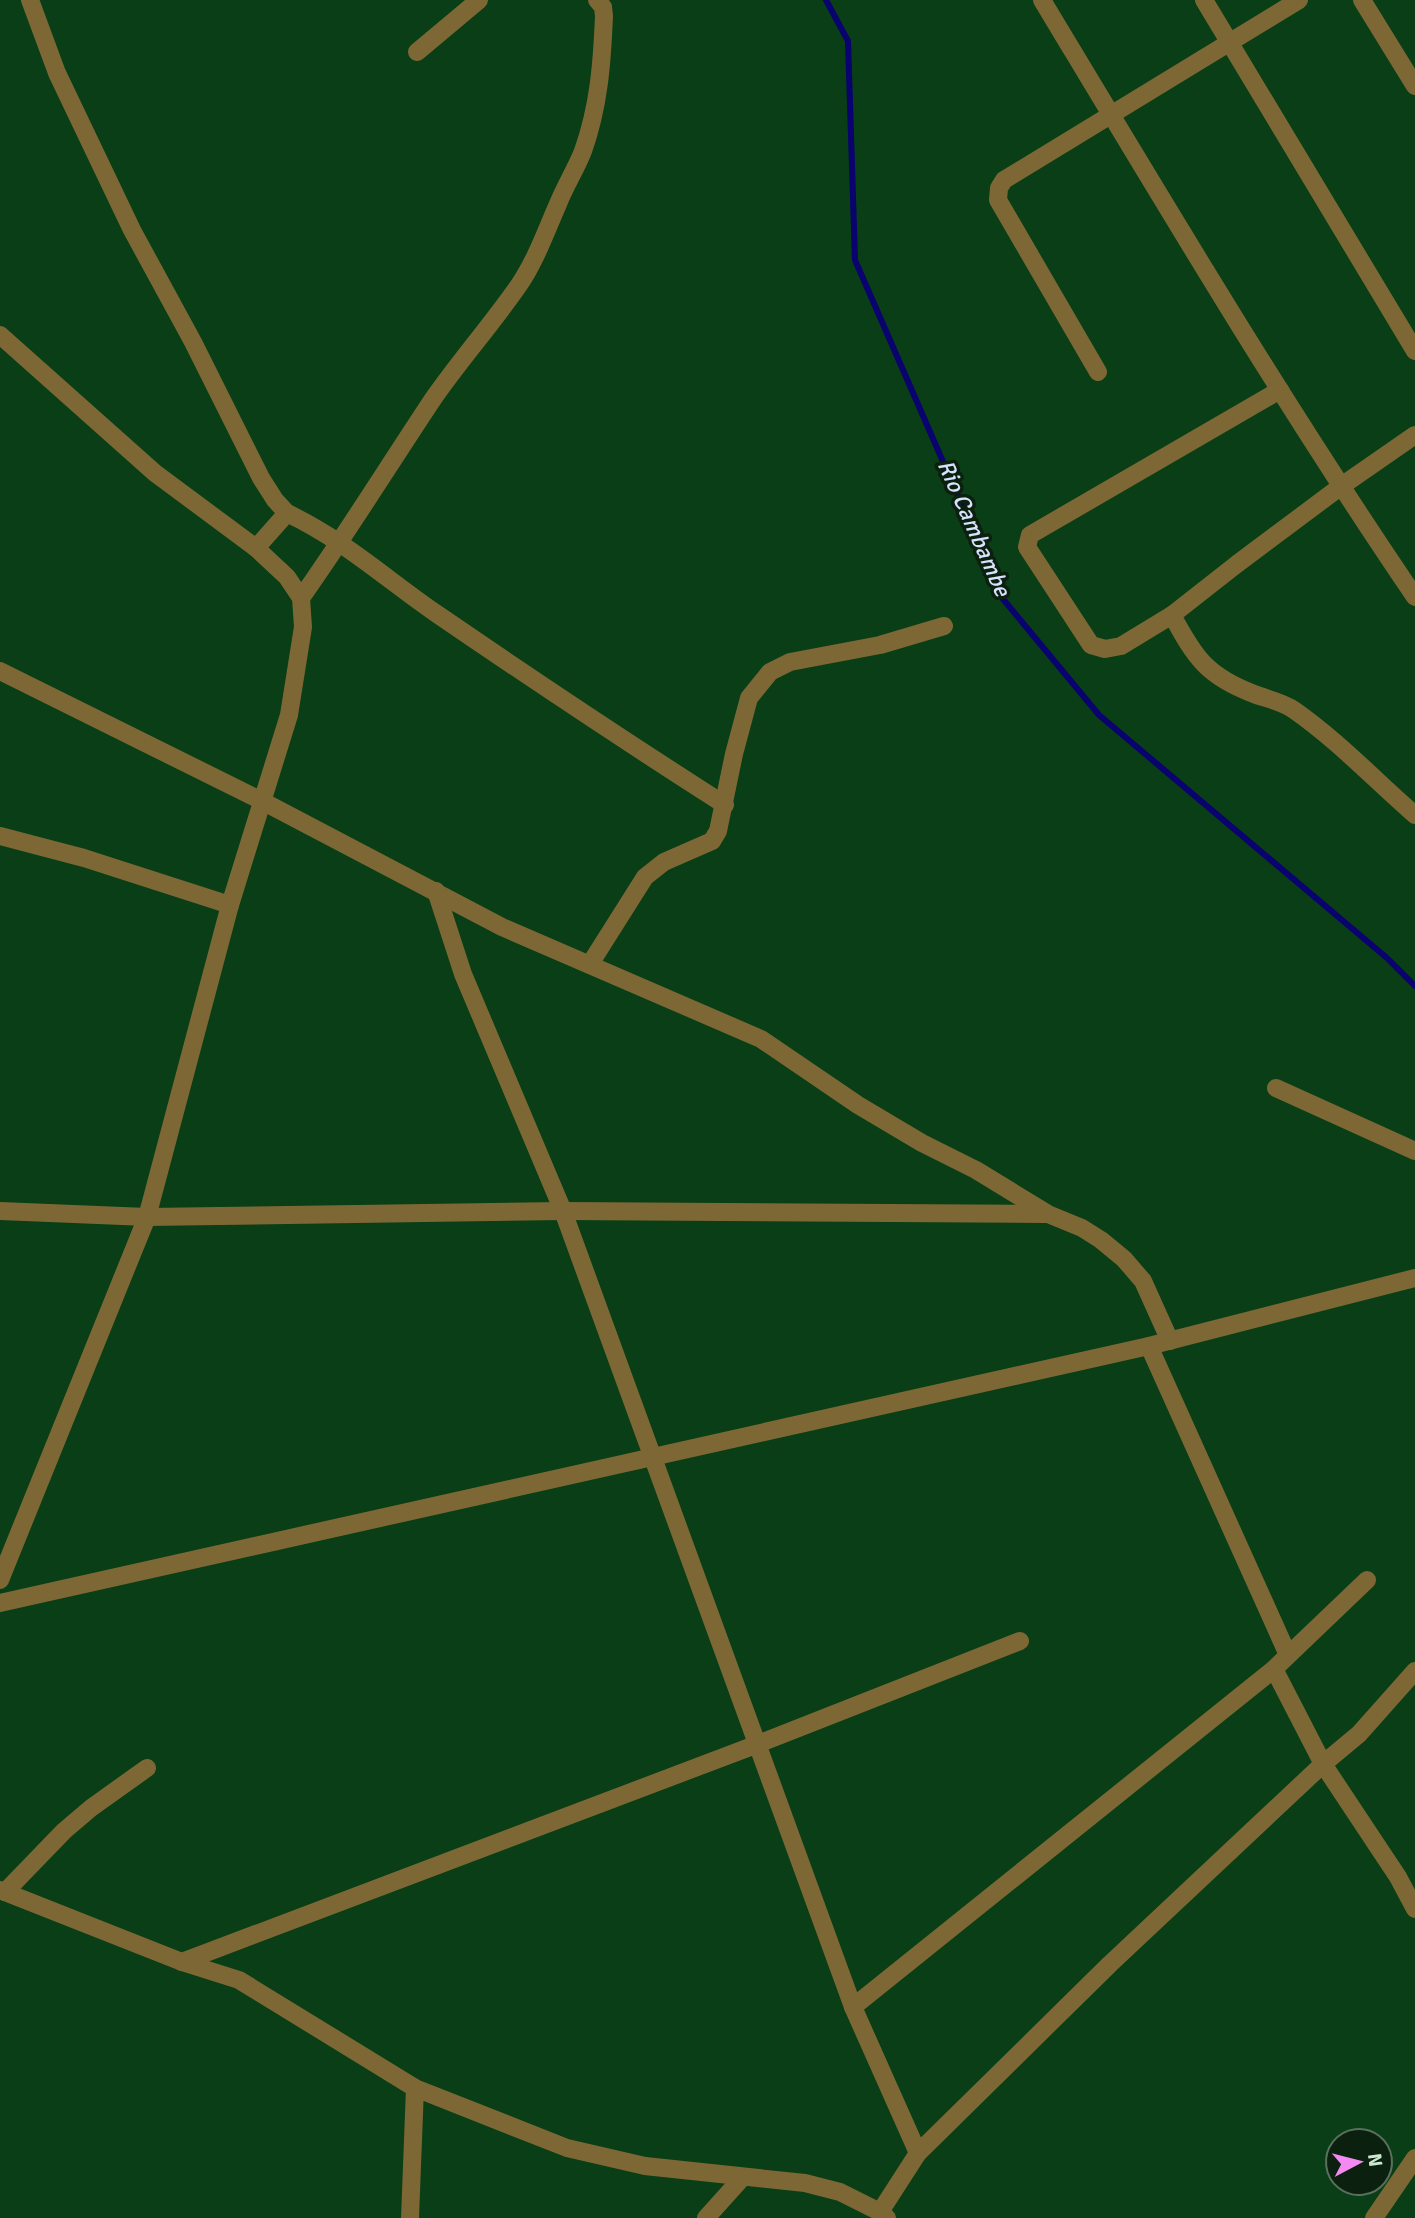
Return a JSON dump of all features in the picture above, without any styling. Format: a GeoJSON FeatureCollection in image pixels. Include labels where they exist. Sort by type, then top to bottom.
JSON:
{"type":"FeatureCollection","features":[{"type":"Feature","properties":{"kind":"street"},"geometry":{"type":"LineString","coordinates":[[30,0],[57,73],[132,230],[275,500],[287,513],[341,542],[498,656],[725,805]]}},
{"type":"Feature","properties":{"kind":"street"},"geometry":{"type":"LineString","coordinates":[[417,52],[479,0]]}},
{"type":"Feature","properties":{"kind":"street"},"geometry":{"type":"LineString","coordinates":[[301,598],[461,359],[518,286],[534,260],[582,153],[597,103],[602,75],[604,16],[603,7],[597,0]]}},
{"type":"Feature","properties":{"kind":"street"},"geometry":{"type":"LineString","coordinates":[[1042,0],[1217,292],[1340,487],[1415,597]]}},
{"type":"Feature","properties":{"kind":"street"},"geometry":{"type":"LineString","coordinates":[[1205,0],[1415,351]]}},
{"type":"Feature","properties":{"kind":"street"},"geometry":{"type":"LineString","coordinates":[[1098,372],[998,200],[999,188],[1004,180],[1299,0]]}},
{"type":"Feature","properties":{"kind":"street"},"geometry":{"type":"LineString","coordinates":[[1362,0],[1415,86]]}},
{"type":"Feature","properties":{"kind":"street"},"geometry":{"type":"LineString","coordinates":[[0,335],[155,473],[256,548],[287,577],[301,598],[303,627],[289,715],[230,905],[147,1217],[0,1580]]}},
{"type":"Feature","properties":{"kind":"street"},"geometry":{"type":"LineString","coordinates":[[0,360],[16,351]]}},
{"type":"Feature","properties":{"kind":"street"},"geometry":{"type":"LineString","coordinates":[[1280,390],[1028,538],[1030,550],[1091,645],[1105,649],[1121,646],[1172,615],[1340,487],[1415,435]]}},
{"type":"Feature","properties":{"kind":"street"},"geometry":{"type":"LineString","coordinates":[[256,548],[287,513]]}},
{"type":"Feature","properties":{"kind":"street"},"geometry":{"type":"LineString","coordinates":[[1172,615],[1192,652],[1212,672],[1237,687],[1289,706],[1299,713],[1415,815]]}},
{"type":"Feature","properties":{"kind":"street"},"geometry":{"type":"LineString","coordinates":[[590,964],[645,877],[663,862],[712,841],[718,831],[725,805],[734,754],[749,698],[770,672],[790,662],[880,645],[944,626]]}},
{"type":"Feature","properties":{"kind":"street"},"geometry":{"type":"LineString","coordinates":[[0,671],[262,801],[502,927],[761,1039],[858,1105],[922,1143],[976,1170],[1048,1214],[1082,1228],[1124,1259],[1143,1281],[1170,1341]]}},
{"type":"Feature","properties":{"kind":"street"},"geometry":{"type":"LineString","coordinates":[[0,836],[84,858],[230,905]]}},
{"type":"Feature","properties":{"kind":"street"},"geometry":{"type":"LineString","coordinates":[[436,891],[463,974],[564,1211],[853,2007],[918,2153]]}},
{"type":"Feature","properties":{"kind":"street"},"geometry":{"type":"LineString","coordinates":[[1276,1088],[1415,1150]]}},
{"type":"Feature","properties":{"kind":"street"},"geometry":{"type":"LineString","coordinates":[[0,1211],[147,1217],[564,1211],[1048,1214]]}},
{"type":"Feature","properties":{"kind":"street"},"geometry":{"type":"LineString","coordinates":[[0,1604],[1149,1346],[1415,1278]]}},
{"type":"Feature","properties":{"kind":"street"},"geometry":{"type":"LineString","coordinates":[[1149,1346],[1288,1655]]}},
{"type":"Feature","properties":{"kind":"street"},"geometry":{"type":"LineString","coordinates":[[853,2007],[1274,1669],[1367,1580]]}},
{"type":"Feature","properties":{"kind":"street"},"geometry":{"type":"LineString","coordinates":[[182,1962],[758,1744],[1020,1641]]}},
{"type":"Feature","properties":{"kind":"street"},"geometry":{"type":"LineString","coordinates":[[1274,1669],[1323,1764],[1398,1877],[1415,1909]]}},
{"type":"Feature","properties":{"kind":"street"},"geometry":{"type":"LineString","coordinates":[[147,1768],[64,1831],[3,1891],[182,1962],[239,1980],[415,2088],[567,2148],[645,2166],[805,2183],[840,2193],[883,2215],[918,2153],[1110,1964],[1323,1764],[1359,1734],[1415,1671]]}},
{"type":"Feature","properties":{"kind":"street"},"geometry":{"type":"LineString","coordinates":[[410,2218],[415,2088]]}},
{"type":"Feature","properties":{"kind":"street"},"geometry":{"type":"LineString","coordinates":[[1374,2218],[1415,2158]]}},
{"type":"Feature","properties":{"kind":"street"},"geometry":{"type":"LineString","coordinates":[[706,2218],[742,2178]]}},
{"type":"Feature","properties":{"kind":"waterway","name":"Rio Cambambe"},"geometry":{"type":"LineString","coordinates":[[826,0],[848,41],[855,260],[1003,599],[1099,715],[1387,958],[1415,986]]}}]}
